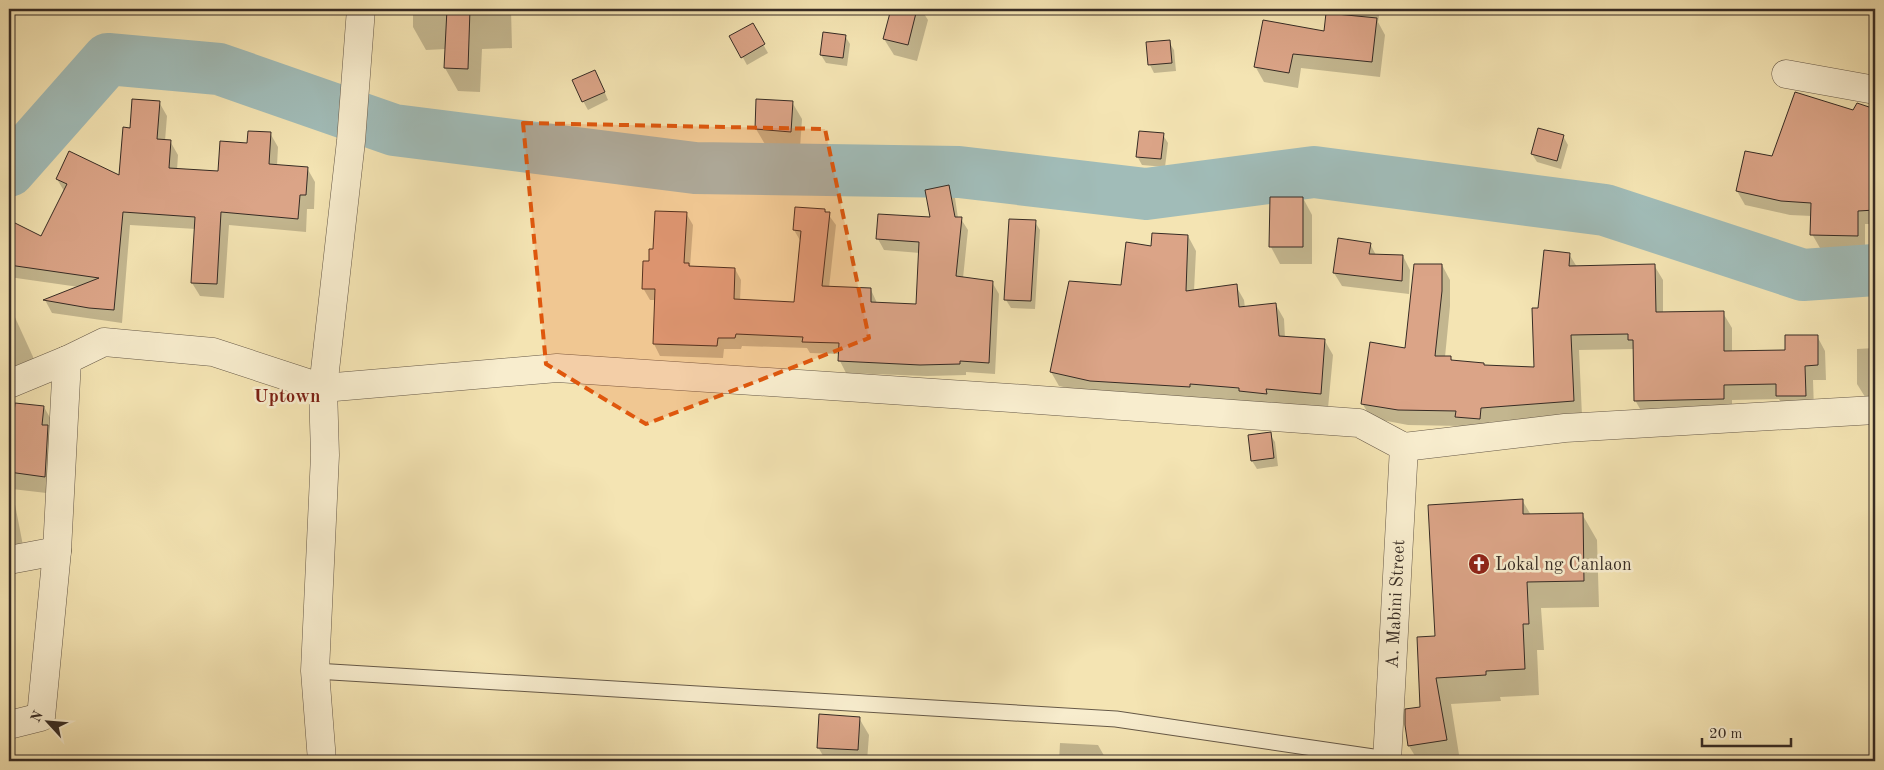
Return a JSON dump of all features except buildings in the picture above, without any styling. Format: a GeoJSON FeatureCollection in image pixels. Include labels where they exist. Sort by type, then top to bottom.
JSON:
{"type":"FeatureCollection","features":[{"type":"Feature","properties":{"kind":"street"},"geometry":{"type":"LineString","coordinates":[[322,761],[314,671],[325,455],[324,388],[351,141],[361,9]]}},
{"type":"Feature","properties":{"kind":"street"},"geometry":{"type":"LineString","coordinates":[[1786,74],[1875,90]]}},
{"type":"Feature","properties":{"kind":"street"},"geometry":{"type":"LineString","coordinates":[[9,384],[67,360],[104,342],[213,352],[324,388],[557,368],[1025,398],[1359,423],[1404,447],[1566,428],[1875,410]]}},
{"type":"Feature","properties":{"kind":"street"},"geometry":{"type":"LineString","coordinates":[[9,725],[41,717],[57,551],[67,360]]}},
{"type":"Feature","properties":{"kind":"street","name":"A. Mabini Street"},"geometry":{"type":"LineString","coordinates":[[1387,760],[1404,447]]}},
{"type":"Feature","properties":{"kind":"street"},"geometry":{"type":"LineString","coordinates":[[9,560],[57,551]]}},
{"type":"Feature","properties":{"kind":"lane"},"geometry":{"type":"LineString","coordinates":[[314,671],[1116,719],[1387,760]]}},
{"type":"Feature","properties":{"kind":"highlighted area"},"geometry":{"type":"Polygon","coordinates":[[[523,123],[825,129],[869,338],[646,424],[546,364],[523,123]]]}},
{"type":"Feature","properties":{"kind":"waterway"},"geometry":{"type":"LineString","coordinates":[[9,171],[108,59],[219,69],[394,130],[695,168],[959,172],[1146,194],[1314,172],[1605,210],[1803,275],[1875,270]]}},
{"type":"Feature","properties":{"kind":"place","name":"Lokal ng Canlaon"},"geometry":{"type":"Point","coordinates":[1479,564]}},
{"type":"Feature","properties":{"kind":"district","name":"Uptown"},"geometry":{"type":"Point","coordinates":[287,395]}}]}
